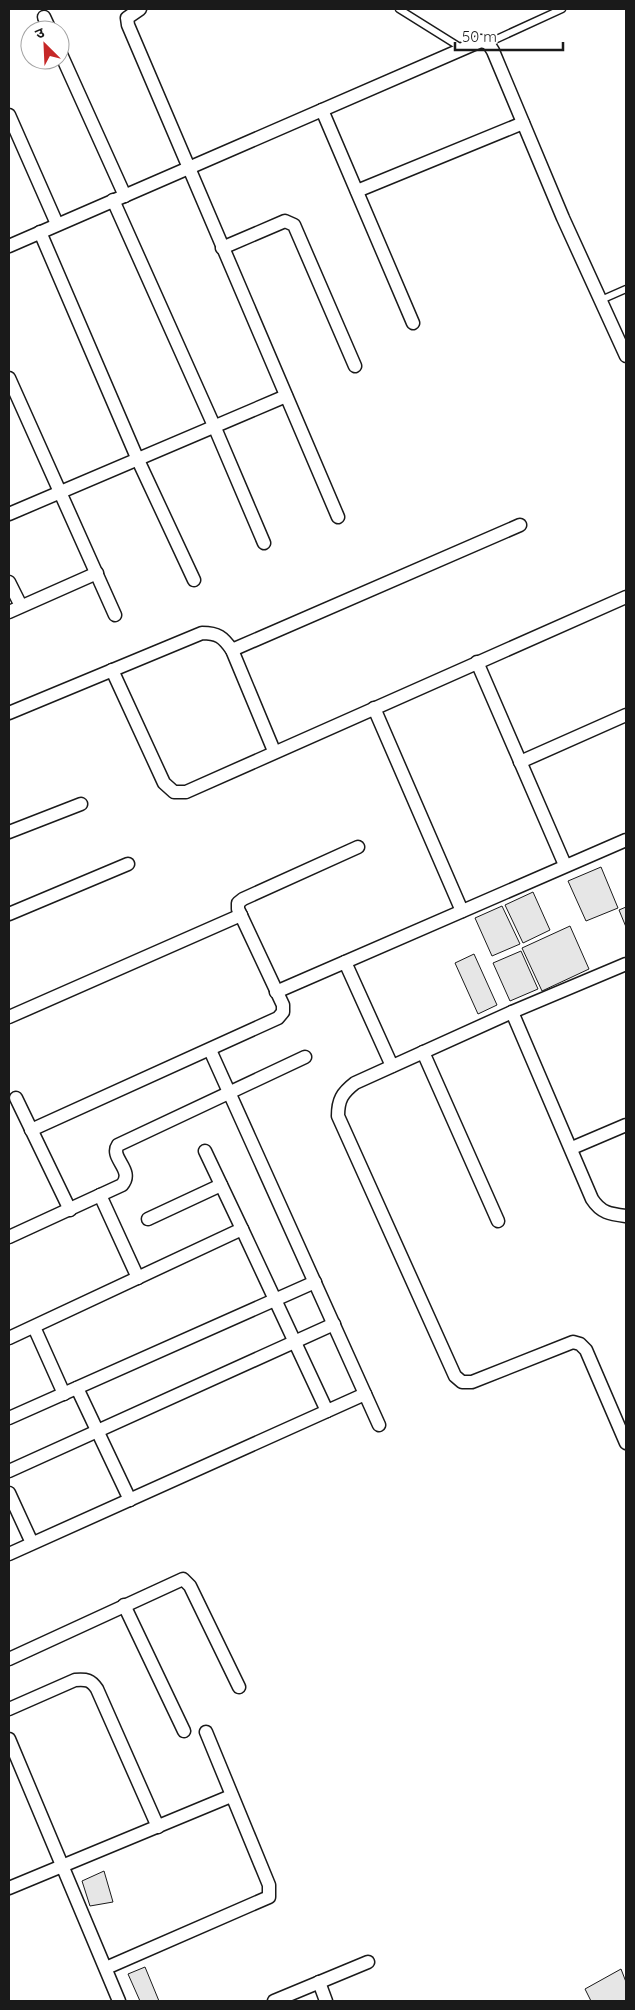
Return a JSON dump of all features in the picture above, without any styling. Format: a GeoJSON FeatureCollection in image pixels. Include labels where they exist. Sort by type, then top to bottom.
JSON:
{"type":"FeatureCollection","features":[{"type":"Feature","properties":{"kind":"street"},"geometry":{"type":"LineString","coordinates":[[140,9],[127,18],[128,25],[338,517]]}},
{"type":"Feature","properties":{"kind":"street"},"geometry":{"type":"LineString","coordinates":[[9,246],[481,41],[488,43],[626,356]]}},
{"type":"Feature","properties":{"kind":"street"},"geometry":{"type":"LineString","coordinates":[[67,70],[264,543]]}},
{"type":"Feature","properties":{"kind":"street"},"geometry":{"type":"LineString","coordinates":[[322,110],[413,323]]}},
{"type":"Feature","properties":{"kind":"street"},"geometry":{"type":"LineString","coordinates":[[9,115],[57,224]]}},
{"type":"Feature","properties":{"kind":"street"},"geometry":{"type":"LineString","coordinates":[[357,191],[523,123]]}},
{"type":"Feature","properties":{"kind":"street"},"geometry":{"type":"LineString","coordinates":[[222,248],[285,221],[294,225],[355,366]]}},
{"type":"Feature","properties":{"kind":"street"},"geometry":{"type":"LineString","coordinates":[[40,232],[138,460],[194,580]]}},
{"type":"Feature","properties":{"kind":"street"},"geometry":{"type":"LineString","coordinates":[[9,378],[114,615]]}},
{"type":"Feature","properties":{"kind":"street"},"geometry":{"type":"LineString","coordinates":[[9,514],[60,491],[216,428],[286,396]]}},
{"type":"Feature","properties":{"kind":"street"},"geometry":{"type":"LineString","coordinates":[[232,650],[520,525]]}},
{"type":"Feature","properties":{"kind":"street"},"geometry":{"type":"LineString","coordinates":[[9,582],[15,609],[97,573]]}},
{"type":"Feature","properties":{"kind":"street"},"geometry":{"type":"LineString","coordinates":[[112,670],[164,783],[174,792],[186,792],[274,751],[626,597]]}},
{"type":"Feature","properties":{"kind":"street"},"geometry":{"type":"LineString","coordinates":[[9,713],[202,633],[214,633],[224,638],[232,650],[274,751]]}},
{"type":"Feature","properties":{"kind":"street"},"geometry":{"type":"LineString","coordinates":[[477,662],[565,865]]}},
{"type":"Feature","properties":{"kind":"street"},"geometry":{"type":"LineString","coordinates":[[374,708],[462,911]]}},
{"type":"Feature","properties":{"kind":"street"},"geometry":{"type":"LineString","coordinates":[[520,762],[626,715]]}},
{"type":"Feature","properties":{"kind":"street"},"geometry":{"type":"LineString","coordinates":[[9,832],[81,804]]}},
{"type":"Feature","properties":{"kind":"street"},"geometry":{"type":"LineString","coordinates":[[276,992],[626,840]]}},
{"type":"Feature","properties":{"kind":"street"},"geometry":{"type":"LineString","coordinates":[[31,1130],[278,1018],[282,1012],[282,1005],[241,915],[238,903],[243,898],[358,847]]}},
{"type":"Feature","properties":{"kind":"street"},"geometry":{"type":"LineString","coordinates":[[9,914],[128,864]]}},
{"type":"Feature","properties":{"kind":"street"},"geometry":{"type":"LineString","coordinates":[[9,1017],[241,915]]}},
{"type":"Feature","properties":{"kind":"street"},"geometry":{"type":"LineString","coordinates":[[345,962],[392,1066]]}},
{"type":"Feature","properties":{"kind":"street"},"geometry":{"type":"LineString","coordinates":[[626,964],[512,1012],[355,1083],[344,1091],[338,1102],[338,1116],[455,1376],[462,1382],[472,1382],[572,1342],[580,1344],[586,1350],[626,1443]]}},
{"type":"Feature","properties":{"kind":"street"},"geometry":{"type":"LineString","coordinates":[[512,1012],[572,1148],[592,1199],[599,1209],[609,1214],[626,1216]]}},
{"type":"Feature","properties":{"kind":"street"},"geometry":{"type":"LineString","coordinates":[[210,1050],[380,1425]]}},
{"type":"Feature","properties":{"kind":"street"},"geometry":{"type":"LineString","coordinates":[[423,1052],[498,1221]]}},
{"type":"Feature","properties":{"kind":"street"},"geometry":{"type":"LineString","coordinates":[[9,1237],[122,1184],[126,1180],[126,1174],[116,1153],[118,1145],[305,1057]]}},
{"type":"Feature","properties":{"kind":"street"},"geometry":{"type":"LineString","coordinates":[[16,1098],[70,1210]]}},
{"type":"Feature","properties":{"kind":"street"},"geometry":{"type":"LineString","coordinates":[[572,1148],[626,1125]]}},
{"type":"Feature","properties":{"kind":"street"},"geometry":{"type":"LineString","coordinates":[[206,1151],[327,1411]]}},
{"type":"Feature","properties":{"kind":"street"},"geometry":{"type":"LineString","coordinates":[[148,1219],[221,1185]]}},
{"type":"Feature","properties":{"kind":"street"},"geometry":{"type":"LineString","coordinates":[[100,1195],[138,1278]]}},
{"type":"Feature","properties":{"kind":"street"},"geometry":{"type":"LineString","coordinates":[[9,1338],[242,1229]]}},
{"type":"Feature","properties":{"kind":"street"},"geometry":{"type":"LineString","coordinates":[[9,1418],[315,1282]]}},
{"type":"Feature","properties":{"kind":"street"},"geometry":{"type":"LineString","coordinates":[[9,1471],[334,1324]]}},
{"type":"Feature","properties":{"kind":"street"},"geometry":{"type":"LineString","coordinates":[[34,1327],[64,1394]]}},
{"type":"Feature","properties":{"kind":"street"},"geometry":{"type":"LineString","coordinates":[[77,1388],[130,1500]]}},
{"type":"Feature","properties":{"kind":"street"},"geometry":{"type":"LineString","coordinates":[[9,1554],[365,1394]]}},
{"type":"Feature","properties":{"kind":"street"},"geometry":{"type":"LineString","coordinates":[[9,1493],[32,1544]]}},
{"type":"Feature","properties":{"kind":"street"},"geometry":{"type":"LineString","coordinates":[[9,1659],[183,1579],[187,1582],[239,1687]]}},
{"type":"Feature","properties":{"kind":"street"},"geometry":{"type":"LineString","coordinates":[[124,1605],[184,1731]]}},
{"type":"Feature","properties":{"kind":"street"},"geometry":{"type":"LineString","coordinates":[[9,1709],[76,1680],[86,1679],[92,1682],[98,1689],[158,1827]]}},
{"type":"Feature","properties":{"kind":"street"},"geometry":{"type":"LineString","coordinates":[[106,1968],[269,1897],[268,1886],[206,1732]]}},
{"type":"Feature","properties":{"kind":"street"},"geometry":{"type":"LineString","coordinates":[[9,1739],[119,2001]]}},
{"type":"Feature","properties":{"kind":"street"},"geometry":{"type":"LineString","coordinates":[[9,1888],[231,1796]]}},
{"type":"Feature","properties":{"kind":"street"},"geometry":{"type":"LineString","coordinates":[[274,2001],[368,1962]]}},
{"type":"Feature","properties":{"kind":"street"},"geometry":{"type":"LineString","coordinates":[[319,1982],[326,2001]]}},
{"type":"Feature","properties":{"kind":"lane"},"geometry":{"type":"LineString","coordinates":[[400,9],[464,49]]}},
{"type":"Feature","properties":{"kind":"lane"},"geometry":{"type":"LineString","coordinates":[[488,43],[562,9]]}},
{"type":"Feature","properties":{"kind":"lane"},"geometry":{"type":"LineString","coordinates":[[601,300],[626,289]]}},
{"type":"Feature","properties":{"kind":"building"},"geometry":{"type":"Polygon","coordinates":[[[601,867],[618,908],[586,921],[568,881],[601,867]]]}},
{"type":"Feature","properties":{"kind":"building"},"geometry":{"type":"Polygon","coordinates":[[[533,892],[550,930],[523,943],[505,905],[533,892]]]}},
{"type":"Feature","properties":{"kind":"building"},"geometry":{"type":"Polygon","coordinates":[[[502,906],[520,944],[492,956],[475,918],[502,906]]]}},
{"type":"Feature","properties":{"kind":"building"},"geometry":{"type":"Polygon","coordinates":[[[626,907],[626,927],[619,910],[626,907]]]}},
{"type":"Feature","properties":{"kind":"building"},"geometry":{"type":"Polygon","coordinates":[[[570,926],[589,969],[542,991],[522,948],[570,926]]]}},
{"type":"Feature","properties":{"kind":"building"},"geometry":{"type":"Polygon","coordinates":[[[521,951],[538,989],[510,1001],[493,963],[521,951]]]}},
{"type":"Feature","properties":{"kind":"building"},"geometry":{"type":"Polygon","coordinates":[[[474,954],[497,1005],[478,1014],[455,963],[474,954]]]}},
{"type":"Feature","properties":{"kind":"building"},"geometry":{"type":"Polygon","coordinates":[[[104,1871],[113,1902],[90,1906],[82,1881],[104,1871]]]}},
{"type":"Feature","properties":{"kind":"building"},"geometry":{"type":"Polygon","coordinates":[[[145,1967],[159,2001],[140,2001],[128,1974],[145,1967]]]}},
{"type":"Feature","properties":{"kind":"building"},"geometry":{"type":"Polygon","coordinates":[[[621,1969],[626,1982],[626,2001],[591,2001],[585,1989],[621,1969]]]}}]}
